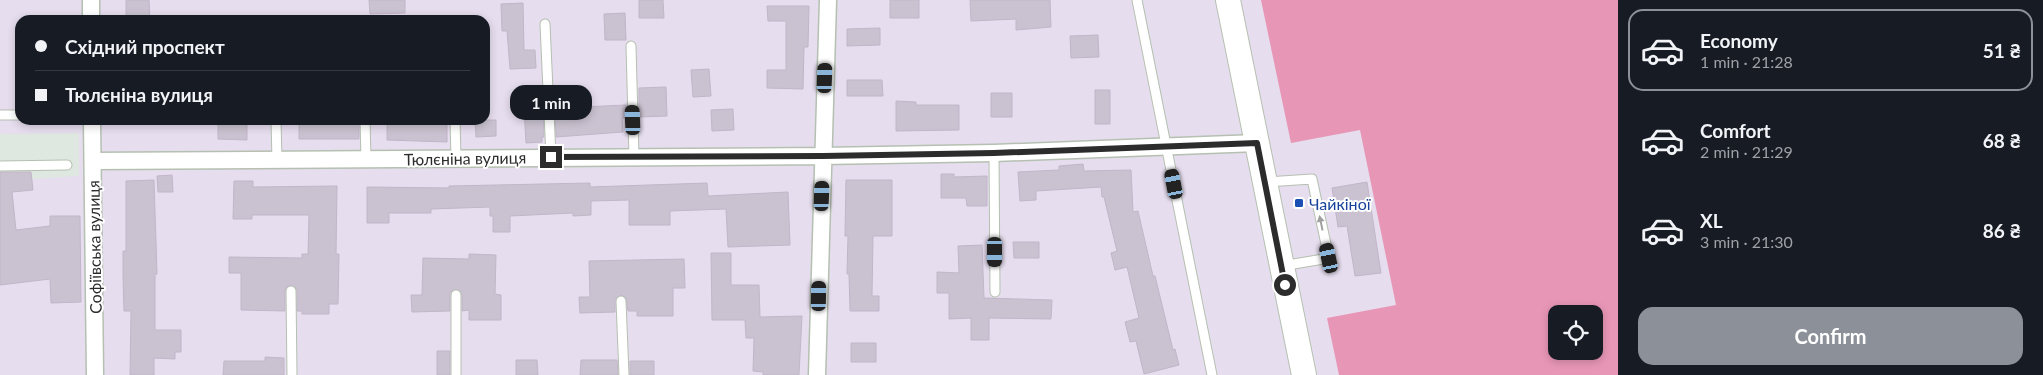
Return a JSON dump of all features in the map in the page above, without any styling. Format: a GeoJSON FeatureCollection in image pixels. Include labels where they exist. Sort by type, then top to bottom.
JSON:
{"type":"FeatureCollection","features":[{"type":"Feature","properties":{"kind":"main road"},"geometry":{"type":"LineString","coordinates":[[1228,0],[1304,375]]}},
{"type":"Feature","properties":{"kind":"street"},"geometry":{"type":"LineString","coordinates":[[91,0],[91,15]]}},
{"type":"Feature","properties":{"kind":"street"},"geometry":{"type":"LineString","coordinates":[[817,375],[828,0]]}},
{"type":"Feature","properties":{"kind":"street","name":"Софіївська вулиця"},"geometry":{"type":"LineString","coordinates":[[92,125],[95,375]]}},
{"type":"Feature","properties":{"kind":"street","name":"Тюлєніна вулиця"},"geometry":{"type":"LineString","coordinates":[[93,162],[634,156],[823,156],[994,153],[1257,143]]}},
{"type":"Feature","properties":{"kind":"lane"},"geometry":{"type":"LineString","coordinates":[[1137,0],[1212,375]]}},
{"type":"Feature","properties":{"kind":"lane"},"geometry":{"type":"LineString","coordinates":[[545,24],[551,157]]}},
{"type":"Feature","properties":{"kind":"lane"},"geometry":{"type":"LineString","coordinates":[[631,46],[634,156]]}},
{"type":"Feature","properties":{"kind":"lane"},"geometry":{"type":"LineString","coordinates":[[0,115],[15,114]]}},
{"type":"Feature","properties":{"kind":"lane"},"geometry":{"type":"LineString","coordinates":[[276,125],[277,160]]}},
{"type":"Feature","properties":{"kind":"lane"},"geometry":{"type":"LineString","coordinates":[[365,125],[366,159]]}},
{"type":"Feature","properties":{"kind":"lane"},"geometry":{"type":"LineString","coordinates":[[455,125],[456,158]]}},
{"type":"Feature","properties":{"kind":"lane"},"geometry":{"type":"LineString","coordinates":[[994,153],[995,292]]}},
{"type":"Feature","properties":{"kind":"lane"},"geometry":{"type":"LineString","coordinates":[[0,166],[67,165]]}},
{"type":"Feature","properties":{"kind":"lane"},"geometry":{"type":"LineString","coordinates":[[1265,182],[1312,178],[1329,258],[1282,266]]}},
{"type":"Feature","properties":{"kind":"lane"},"geometry":{"type":"LineString","coordinates":[[291,291],[292,375]]}},
{"type":"Feature","properties":{"kind":"lane"},"geometry":{"type":"LineString","coordinates":[[456,295],[456,375]]}},
{"type":"Feature","properties":{"kind":"lane"},"geometry":{"type":"LineString","coordinates":[[621,301],[624,375]]}},
{"type":"Feature","properties":{"kind":"shaded area"},"geometry":{"type":"Polygon","coordinates":[[[1261,0],[1618,0],[1618,375],[1339,375],[1327,318],[1396,305],[1360,130],[1291,143],[1261,0]]]}},
{"type":"Feature","properties":{"kind":"shaded area"},"geometry":{"type":"Polygon","coordinates":[[[79,133],[79,176],[0,181],[0,134],[79,133]]]}},
{"type":"Feature","properties":{"kind":"building"},"geometry":{"type":"Polygon","coordinates":[[[126,0],[149,0],[150,15],[126,15],[126,0]]]}},
{"type":"Feature","properties":{"kind":"building"},"geometry":{"type":"Polygon","coordinates":[[[369,0],[405,0],[405,13],[370,14],[369,0]]]}},
{"type":"Feature","properties":{"kind":"building"},"geometry":{"type":"Polygon","coordinates":[[[639,0],[663,0],[664,18],[639,18],[639,0]]]}},
{"type":"Feature","properties":{"kind":"building"},"geometry":{"type":"Polygon","coordinates":[[[890,0],[919,0],[919,18],[890,18],[890,0]]]}},
{"type":"Feature","properties":{"kind":"building"},"geometry":{"type":"Polygon","coordinates":[[[970,0],[1050,0],[1051,27],[1016,30],[1016,19],[971,21],[970,0]]]}},
{"type":"Feature","properties":{"kind":"building"},"geometry":{"type":"Polygon","coordinates":[[[523,3],[524,50],[535,50],[536,68],[510,69],[507,31],[502,31],[501,4],[523,3]]]}},
{"type":"Feature","properties":{"kind":"building"},"geometry":{"type":"Polygon","coordinates":[[[767,6],[809,6],[808,47],[804,47],[803,89],[767,88],[767,70],[786,70],[786,21],[768,21],[767,6]]]}},
{"type":"Feature","properties":{"kind":"building"},"geometry":{"type":"Polygon","coordinates":[[[625,13],[626,40],[605,40],[604,14],[625,13]]]}},
{"type":"Feature","properties":{"kind":"building"},"geometry":{"type":"Polygon","coordinates":[[[880,28],[880,45],[847,46],[847,29],[880,28]]]}},
{"type":"Feature","properties":{"kind":"building"},"geometry":{"type":"Polygon","coordinates":[[[1098,35],[1099,57],[1071,58],[1070,36],[1098,35]]]}},
{"type":"Feature","properties":{"kind":"building"},"geometry":{"type":"Polygon","coordinates":[[[709,69],[711,96],[693,97],[691,70],[709,69]]]}},
{"type":"Feature","properties":{"kind":"building"},"geometry":{"type":"Polygon","coordinates":[[[847,80],[882,80],[883,96],[847,96],[847,80]]]}},
{"type":"Feature","properties":{"kind":"building"},"geometry":{"type":"Polygon","coordinates":[[[666,87],[667,116],[639,117],[639,88],[666,87]]]}},
{"type":"Feature","properties":{"kind":"building"},"geometry":{"type":"Polygon","coordinates":[[[1095,90],[1110,90],[1110,124],[1095,124],[1095,90]]]}},
{"type":"Feature","properties":{"kind":"building"},"geometry":{"type":"Polygon","coordinates":[[[991,93],[1012,93],[1012,117],[991,117],[991,93]]]}},
{"type":"Feature","properties":{"kind":"building"},"geometry":{"type":"Polygon","coordinates":[[[896,101],[916,102],[916,105],[959,105],[959,130],[896,131],[896,101]]]}},
{"type":"Feature","properties":{"kind":"building"},"geometry":{"type":"Polygon","coordinates":[[[566,103],[582,103],[582,107],[626,105],[627,118],[622,118],[623,132],[556,137],[555,107],[566,106],[566,103]]]}},
{"type":"Feature","properties":{"kind":"building"},"geometry":{"type":"Polygon","coordinates":[[[543,108],[544,137],[542,137],[542,142],[526,143],[524,109],[543,108]]]}},
{"type":"Feature","properties":{"kind":"building"},"geometry":{"type":"Polygon","coordinates":[[[733,109],[734,130],[712,131],[711,110],[733,109]]]}},
{"type":"Feature","properties":{"kind":"building"},"geometry":{"type":"Polygon","coordinates":[[[490,120],[496,120],[496,136],[476,137],[475,125],[490,125],[490,120]]]}},
{"type":"Feature","properties":{"kind":"building"},"geometry":{"type":"Polygon","coordinates":[[[218,125],[247,125],[247,140],[218,139],[218,125]]]}},
{"type":"Feature","properties":{"kind":"building"},"geometry":{"type":"Polygon","coordinates":[[[299,125],[359,125],[359,139],[299,139],[299,125]]]}},
{"type":"Feature","properties":{"kind":"building"},"geometry":{"type":"Polygon","coordinates":[[[387,125],[447,125],[447,142],[387,140],[387,125]]]}},
{"type":"Feature","properties":{"kind":"building"},"geometry":{"type":"Polygon","coordinates":[[[1083,164],[1084,171],[1131,170],[1133,212],[1138,211],[1153,276],[1155,276],[1173,350],[1175,349],[1179,365],[1144,374],[1136,341],[1130,342],[1125,322],[1139,318],[1127,267],[1115,270],[1111,253],[1117,251],[1101,187],[1036,191],[1036,200],[1020,201],[1018,172],[1059,170],[1059,166],[1083,164]]]}},
{"type":"Feature","properties":{"kind":"building"},"geometry":{"type":"Polygon","coordinates":[[[0,172],[31,172],[33,190],[12,192],[16,230],[50,226],[50,216],[80,216],[81,302],[51,303],[50,279],[0,285],[0,172]]]}},
{"type":"Feature","properties":{"kind":"building"},"geometry":{"type":"Polygon","coordinates":[[[941,174],[954,174],[954,177],[987,176],[987,206],[967,206],[966,198],[941,198],[941,174]]]}},
{"type":"Feature","properties":{"kind":"building"},"geometry":{"type":"Polygon","coordinates":[[[172,175],[173,192],[158,192],[157,176],[172,175]]]}},
{"type":"Feature","properties":{"kind":"building"},"geometry":{"type":"Polygon","coordinates":[[[154,180],[157,274],[155,274],[155,330],[181,330],[181,352],[175,352],[175,359],[154,358],[154,375],[130,375],[131,311],[124,311],[123,275],[123,251],[126,251],[126,181],[154,180]]]}},
{"type":"Feature","properties":{"kind":"building"},"geometry":{"type":"Polygon","coordinates":[[[846,180],[892,180],[892,236],[873,236],[872,296],[879,296],[879,311],[850,311],[849,274],[847,274],[848,236],[845,236],[846,180]]]}},
{"type":"Feature","properties":{"kind":"building"},"geometry":{"type":"Polygon","coordinates":[[[234,181],[253,181],[253,187],[337,186],[336,254],[339,254],[338,304],[329,304],[329,314],[302,314],[302,311],[297,311],[297,290],[291,285],[287,286],[285,291],[285,311],[241,310],[241,273],[229,273],[229,257],[302,258],[302,254],[308,254],[309,215],[252,215],[252,219],[233,219],[234,181]]]}},
{"type":"Feature","properties":{"kind":"building"},"geometry":{"type":"Polygon","coordinates":[[[1367,182],[1381,273],[1355,276],[1347,226],[1338,227],[1332,188],[1367,182]]]}},
{"type":"Feature","properties":{"kind":"building"},"geometry":{"type":"Polygon","coordinates":[[[590,183],[590,187],[707,183],[708,196],[788,192],[790,245],[728,247],[726,209],[670,211],[670,225],[629,225],[629,200],[591,201],[591,215],[573,216],[573,213],[510,216],[510,232],[493,232],[493,216],[490,216],[490,207],[431,209],[431,213],[389,213],[389,223],[367,223],[367,187],[449,188],[449,186],[590,183]]]}},
{"type":"Feature","properties":{"kind":"building"},"geometry":{"type":"Polygon","coordinates":[[[1013,242],[1039,242],[1039,258],[1014,258],[1013,242]]]}},
{"type":"Feature","properties":{"kind":"building"},"geometry":{"type":"Polygon","coordinates":[[[982,245],[984,298],[1052,300],[1051,319],[989,318],[989,340],[971,340],[971,318],[949,319],[949,293],[937,293],[937,272],[959,273],[958,246],[982,245]]]}},
{"type":"Feature","properties":{"kind":"building"},"geometry":{"type":"Polygon","coordinates":[[[711,253],[731,253],[731,285],[759,285],[760,317],[802,316],[799,375],[763,375],[763,372],[753,371],[754,338],[746,338],[745,320],[712,320],[711,253]]]}},
{"type":"Feature","properties":{"kind":"building"},"geometry":{"type":"Polygon","coordinates":[[[469,254],[496,255],[495,294],[501,295],[501,320],[469,320],[469,310],[462,311],[462,295],[456,289],[450,292],[450,311],[412,312],[411,295],[422,295],[423,258],[469,259],[469,254]]]}},
{"type":"Feature","properties":{"kind":"building"},"geometry":{"type":"Polygon","coordinates":[[[684,259],[685,288],[673,288],[673,316],[637,316],[637,311],[628,311],[626,298],[621,295],[615,299],[615,312],[580,313],[579,297],[590,297],[589,261],[684,259]]]}},
{"type":"Feature","properties":{"kind":"building"},"geometry":{"type":"Polygon","coordinates":[[[851,343],[876,343],[876,362],[851,362],[851,343]]]}},
{"type":"Feature","properties":{"kind":"building"},"geometry":{"type":"Polygon","coordinates":[[[437,351],[450,351],[450,375],[437,375],[437,351]]]}},
{"type":"Feature","properties":{"kind":"building"},"geometry":{"type":"Polygon","coordinates":[[[265,357],[284,358],[284,375],[223,375],[224,361],[265,361],[265,357]]]}},
{"type":"Feature","properties":{"kind":"building"},"geometry":{"type":"Polygon","coordinates":[[[516,360],[537,360],[538,375],[516,375],[516,360]]]}},
{"type":"Feature","properties":{"kind":"building"},"geometry":{"type":"Polygon","coordinates":[[[581,360],[617,360],[618,375],[580,375],[581,360]]]}},
{"type":"Feature","properties":{"kind":"building"},"geometry":{"type":"Polygon","coordinates":[[[630,361],[654,361],[654,375],[630,375],[630,361]]]}},
{"type":"Feature","properties":{"kind":"place","name":"Чайкіної"},"geometry":{"type":"Point","coordinates":[1299,203]}},
{"type":"Feature","properties":{"kind":"route"},"geometry":{"type":"LineString","coordinates":[[551,157],[994,153],[1257,143],[1285,285]]}}]}
